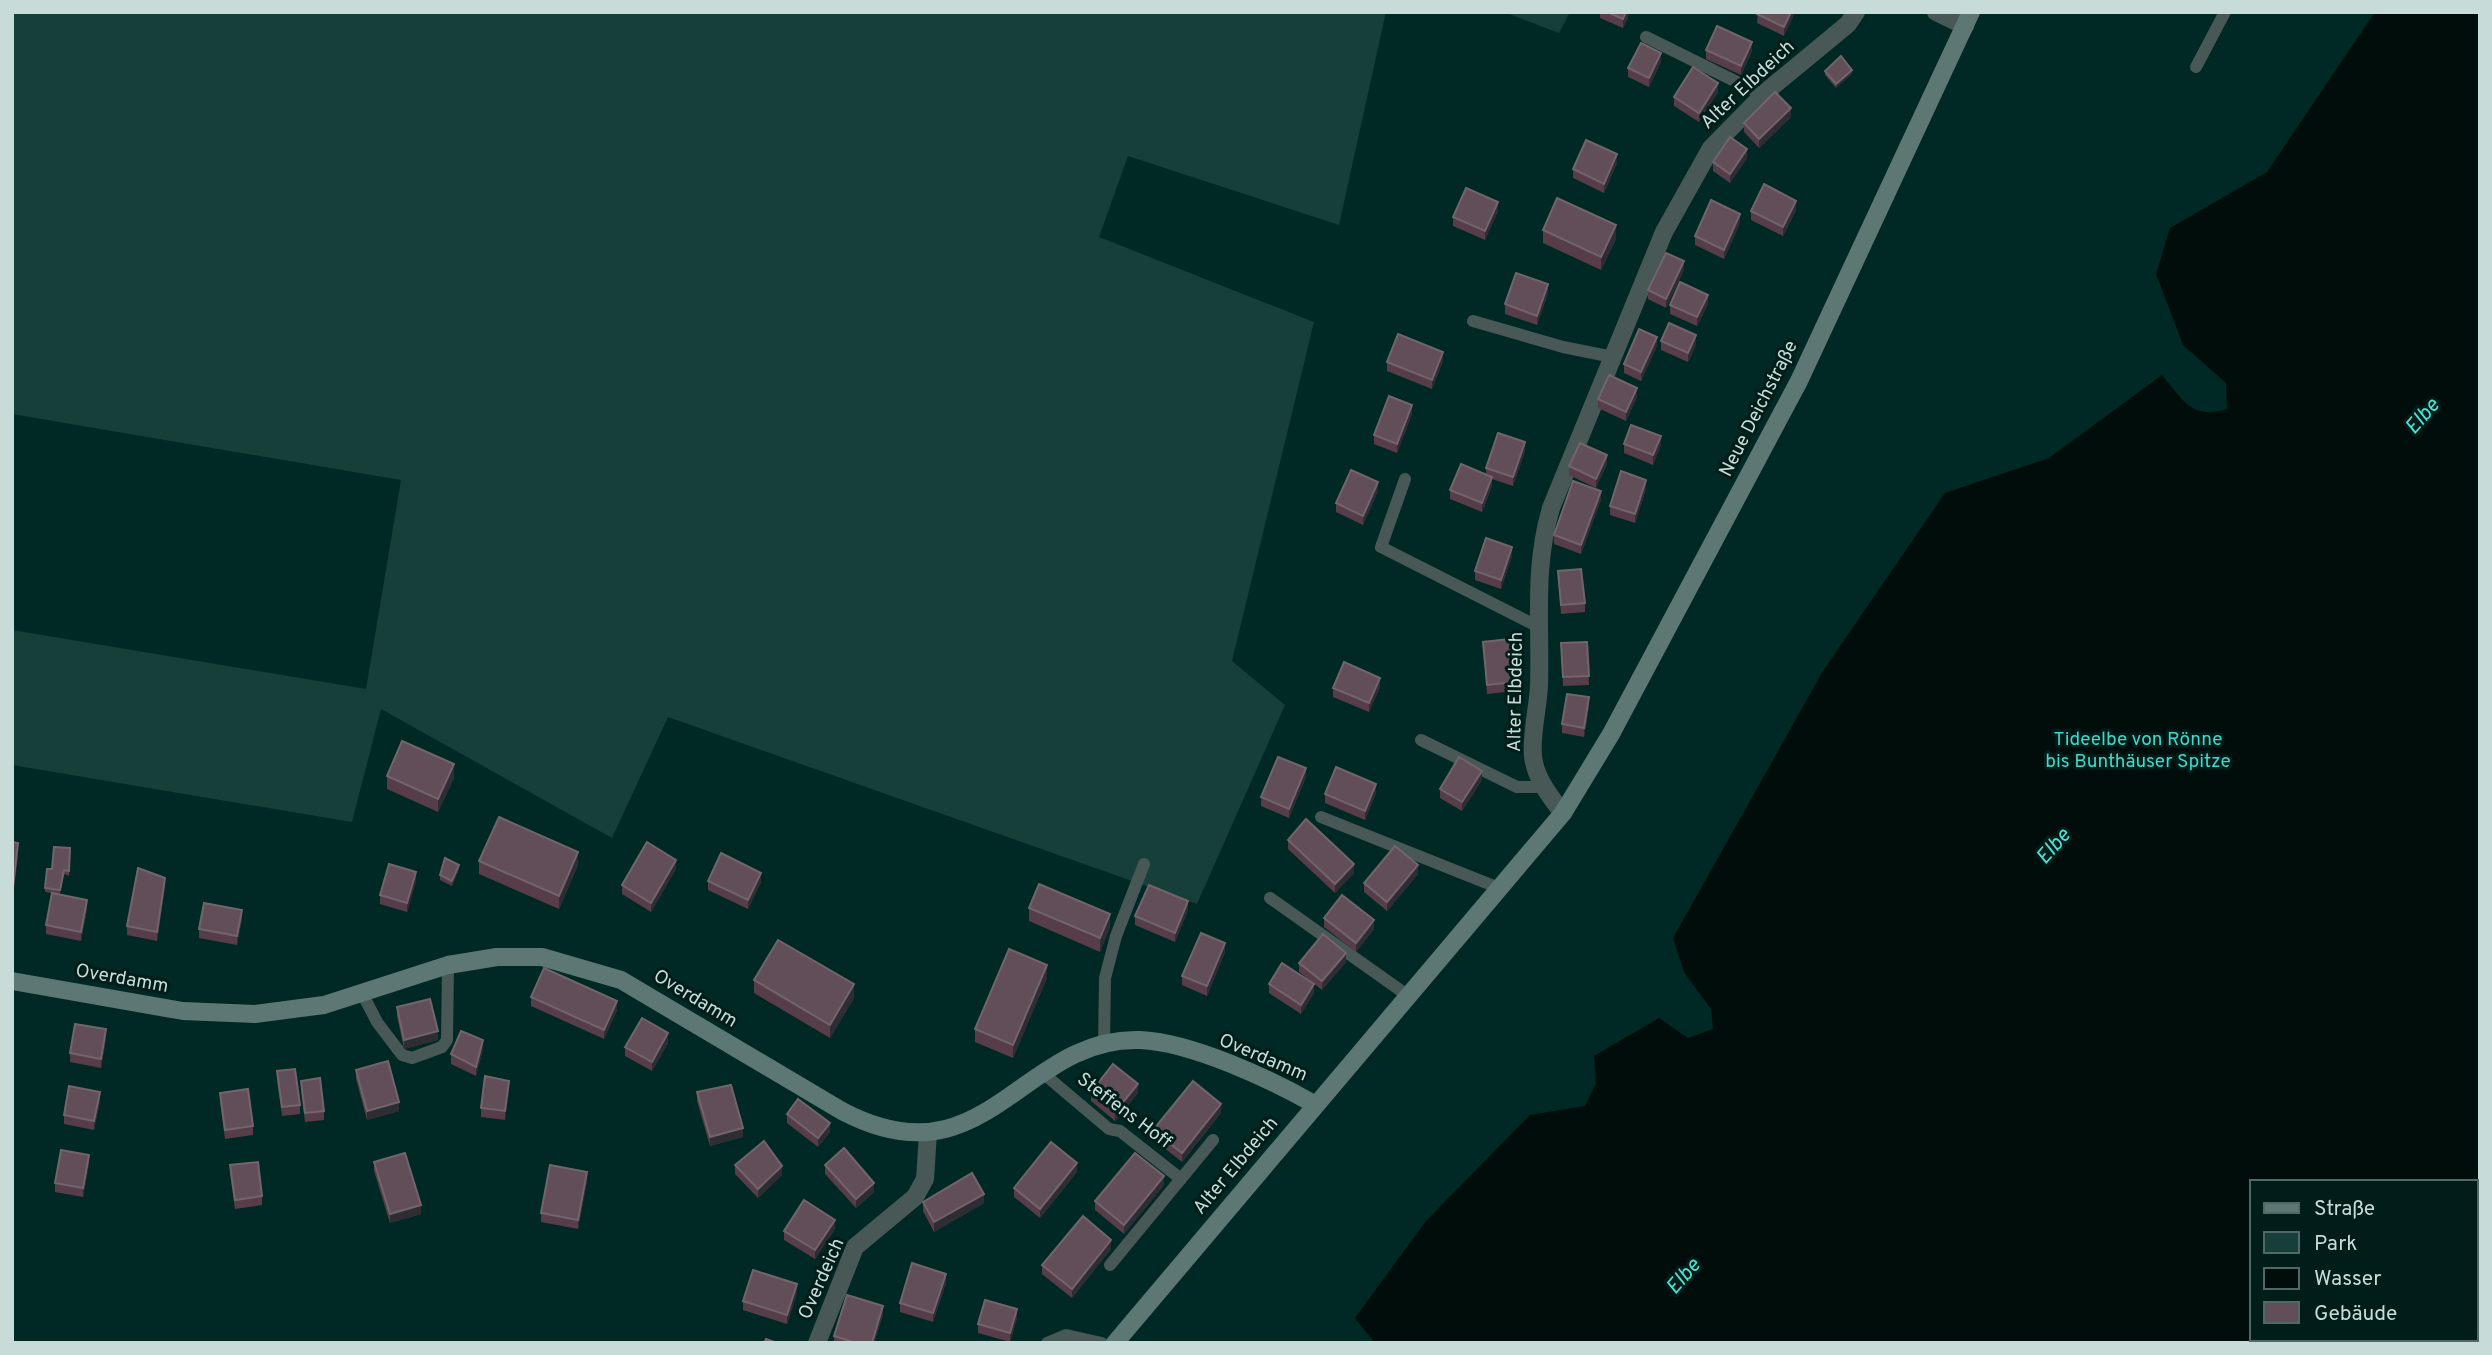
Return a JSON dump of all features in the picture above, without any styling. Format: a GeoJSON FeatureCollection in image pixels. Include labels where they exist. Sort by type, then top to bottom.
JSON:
{"type":"FeatureCollection","features":[{"type":"Feature","properties":{"kind":"street","name":"Alter Elbdeich"},"geometry":{"type":"LineString","coordinates":[[1115,1343],[1314,1104],[1563,813],[1544,787],[1533,757],[1538,708],[1537,574],[1550,508],[1664,232],[1711,148],[1763,95],[1849,24],[1856,12]]}},
{"type":"Feature","properties":{"kind":"street"},"geometry":{"type":"LineString","coordinates":[[1936,12],[1968,19]]}},
{"type":"Feature","properties":{"kind":"street","name":"Neue Deichstraße"},"geometry":{"type":"LineString","coordinates":[[1563,813],[1611,734],[1799,381],[1968,19]]}},
{"type":"Feature","properties":{"kind":"street","name":"Overdamm"},"geometry":{"type":"LineString","coordinates":[[12,981],[221,1015],[324,1005],[448,965],[497,957],[542,957],[621,980],[855,1118],[896,1131],[928,1133],[958,1127],[977,1119],[1070,1058],[1104,1045],[1139,1040],[1179,1046],[1286,1088],[1314,1104]]}},
{"type":"Feature","properties":{"kind":"street","name":"Overdeich"},"geometry":{"type":"LineString","coordinates":[[817,1343],[855,1247],[915,1197],[925,1179],[928,1133]]}},
{"type":"Feature","properties":{"kind":"lane"},"geometry":{"type":"LineString","coordinates":[[2196,67],[2225,12]]}},
{"type":"Feature","properties":{"kind":"lane"},"geometry":{"type":"LineString","coordinates":[[1646,37],[1763,95]]}},
{"type":"Feature","properties":{"kind":"lane"},"geometry":{"type":"LineString","coordinates":[[1473,321],[1563,347],[1613,357]]}},
{"type":"Feature","properties":{"kind":"lane"},"geometry":{"type":"LineString","coordinates":[[1405,479],[1381,547],[1539,627]]}},
{"type":"Feature","properties":{"kind":"lane"},"geometry":{"type":"LineString","coordinates":[[1421,740],[1517,787],[1544,787]]}},
{"type":"Feature","properties":{"kind":"lane"},"geometry":{"type":"LineString","coordinates":[[1321,817],[1499,888]]}},
{"type":"Feature","properties":{"kind":"lane"},"geometry":{"type":"LineString","coordinates":[[1104,1045],[1105,978],[1116,936],[1144,864]]}},
{"type":"Feature","properties":{"kind":"lane"},"geometry":{"type":"LineString","coordinates":[[1270,898],[1407,995]]}},
{"type":"Feature","properties":{"kind":"lane"},"geometry":{"type":"LineString","coordinates":[[362,993],[377,1022],[402,1055],[412,1058],[442,1047],[447,1040],[448,965]]}},
{"type":"Feature","properties":{"kind":"lane","name":"Steffens Hoff"},"geometry":{"type":"LineString","coordinates":[[1044,1074],[1109,1129],[1120,1131],[1181,1179]]}},
{"type":"Feature","properties":{"kind":"lane"},"geometry":{"type":"LineString","coordinates":[[1110,1265],[1213,1140]]}},
{"type":"Feature","properties":{"kind":"lane"},"geometry":{"type":"LineString","coordinates":[[1047,1343],[1066,1335],[1102,1343]]}},
{"type":"Feature","properties":{"kind":"green space"},"geometry":{"type":"Polygon","coordinates":[[[12,12],[1386,12],[1339,225],[1128,156],[1099,237],[1314,322],[1232,661],[1285,705],[1197,904],[668,717],[612,838],[381,709],[352,822],[12,765],[12,630],[366,689],[401,480],[12,414],[12,12]]]}},
{"type":"Feature","properties":{"kind":"green space"},"geometry":{"type":"Polygon","coordinates":[[[1504,12],[1570,12],[1559,33],[1504,12]]]}},
{"type":"Feature","properties":{"kind":"water","name":"Tideelbe von Rönne bis Bunthäuser Spitze"},"geometry":{"type":"Polygon","coordinates":[[[2375,12],[2480,12],[2480,1343],[1375,1343],[1355,1318],[1426,1221],[1530,1115],[1585,1106],[1596,1083],[1594,1056],[1659,1018],[1688,1038],[1713,1029],[1711,1009],[1684,972],[1673,938],[1823,671],[1945,493],[2049,458],[2162,375],[2182,400],[2196,410],[2215,412],[2227,409],[2226,383],[2183,345],[2156,274],[2170,228],[2267,172],[2375,12]]]}},
{"type":"Feature","properties":{"kind":"building"},"geometry":{"type":"Polygon","coordinates":[[[1607,12],[1626,12],[1623,19],[1607,12]]]}},
{"type":"Feature","properties":{"kind":"building"},"geometry":{"type":"Polygon","coordinates":[[[1791,12],[1784,27],[1757,14],[1791,12]]]}},
{"type":"Feature","properties":{"kind":"building"},"geometry":{"type":"Polygon","coordinates":[[[1717,26],[1752,42],[1741,66],[1706,50],[1717,26]]]}},
{"type":"Feature","properties":{"kind":"building"},"geometry":{"type":"Polygon","coordinates":[[[1641,43],[1661,53],[1649,78],[1628,68],[1641,43]]]}},
{"type":"Feature","properties":{"kind":"building"},"geometry":{"type":"Polygon","coordinates":[[[1841,56],[1852,70],[1836,84],[1825,71],[1841,56]]]}},
{"type":"Feature","properties":{"kind":"building"},"geometry":{"type":"Polygon","coordinates":[[[1693,67],[1718,83],[1699,113],[1674,97],[1693,67]]]}},
{"type":"Feature","properties":{"kind":"building"},"geometry":{"type":"Polygon","coordinates":[[[1775,92],[1791,108],[1759,139],[1744,123],[1775,92]]]}},
{"type":"Feature","properties":{"kind":"building"},"geometry":{"type":"Polygon","coordinates":[[[1730,137],[1747,149],[1730,174],[1713,162],[1730,137]]]}},
{"type":"Feature","properties":{"kind":"building"},"geometry":{"type":"Polygon","coordinates":[[[1586,140],[1617,154],[1604,184],[1573,169],[1586,140]]]}},
{"type":"Feature","properties":{"kind":"building"},"geometry":{"type":"Polygon","coordinates":[[[1764,184],[1796,201],[1783,227],[1751,211],[1764,184]]]}},
{"type":"Feature","properties":{"kind":"building"},"geometry":{"type":"Polygon","coordinates":[[[1466,188],[1498,202],[1485,231],[1453,217],[1466,188]]]}},
{"type":"Feature","properties":{"kind":"building"},"geometry":{"type":"Polygon","coordinates":[[[1557,198],[1616,225],[1601,257],[1543,230],[1557,198]]]}},
{"type":"Feature","properties":{"kind":"building"},"geometry":{"type":"Polygon","coordinates":[[[1711,200],[1740,214],[1724,250],[1695,236],[1711,200]]]}},
{"type":"Feature","properties":{"kind":"building"},"geometry":{"type":"Polygon","coordinates":[[[1666,253],[1684,261],[1666,299],[1648,290],[1666,253]]]}},
{"type":"Feature","properties":{"kind":"building"},"geometry":{"type":"Polygon","coordinates":[[[1516,273],[1548,284],[1537,316],[1505,304],[1516,273]]]}},
{"type":"Feature","properties":{"kind":"building"},"geometry":{"type":"Polygon","coordinates":[[[1680,282],[1708,295],[1697,317],[1670,305],[1680,282]]]}},
{"type":"Feature","properties":{"kind":"building"},"geometry":{"type":"Polygon","coordinates":[[[1669,323],[1696,335],[1688,353],[1661,341],[1669,323]]]}},
{"type":"Feature","properties":{"kind":"building"},"geometry":{"type":"Polygon","coordinates":[[[1639,329],[1657,337],[1641,372],[1624,364],[1639,329]]]}},
{"type":"Feature","properties":{"kind":"building"},"geometry":{"type":"Polygon","coordinates":[[[1398,334],[1443,352],[1432,380],[1387,362],[1398,334]]]}},
{"type":"Feature","properties":{"kind":"building"},"geometry":{"type":"Polygon","coordinates":[[[1609,375],[1637,388],[1626,412],[1598,399],[1609,375]]]}},
{"type":"Feature","properties":{"kind":"building"},"geometry":{"type":"Polygon","coordinates":[[[1389,396],[1412,405],[1397,444],[1374,435],[1389,396]]]}},
{"type":"Feature","properties":{"kind":"building"},"geometry":{"type":"Polygon","coordinates":[[[1631,425],[1661,436],[1653,455],[1624,444],[1631,425]]]}},
{"type":"Feature","properties":{"kind":"building"},"geometry":{"type":"Polygon","coordinates":[[[1498,433],[1525,442],[1513,477],[1486,468],[1498,433]]]}},
{"type":"Feature","properties":{"kind":"building"},"geometry":{"type":"Polygon","coordinates":[[[1580,443],[1607,455],[1596,479],[1569,466],[1580,443]]]}},
{"type":"Feature","properties":{"kind":"building"},"geometry":{"type":"Polygon","coordinates":[[[1461,464],[1492,477],[1482,503],[1450,490],[1461,464]]]}},
{"type":"Feature","properties":{"kind":"building"},"geometry":{"type":"Polygon","coordinates":[[[1351,470],[1378,482],[1363,516],[1336,503],[1351,470]]]}},
{"type":"Feature","properties":{"kind":"building"},"geometry":{"type":"Polygon","coordinates":[[[1621,471],[1646,480],[1635,514],[1610,506],[1621,471]]]}},
{"type":"Feature","properties":{"kind":"building"},"geometry":{"type":"Polygon","coordinates":[[[1573,481],[1601,491],[1581,545],[1554,535],[1573,481]]]}},
{"type":"Feature","properties":{"kind":"building"},"geometry":{"type":"Polygon","coordinates":[[[1486,538],[1512,547],[1501,580],[1475,571],[1486,538]]]}},
{"type":"Feature","properties":{"kind":"building"},"geometry":{"type":"Polygon","coordinates":[[[1581,569],[1585,603],[1561,605],[1558,571],[1581,569]]]}},
{"type":"Feature","properties":{"kind":"building"},"geometry":{"type":"Polygon","coordinates":[[[1509,639],[1514,682],[1487,685],[1483,642],[1509,639]]]}},
{"type":"Feature","properties":{"kind":"building"},"geometry":{"type":"Polygon","coordinates":[[[1587,642],[1589,676],[1563,677],[1561,643],[1587,642]]]}},
{"type":"Feature","properties":{"kind":"building"},"geometry":{"type":"Polygon","coordinates":[[[1344,662],[1380,678],[1369,703],[1333,688],[1344,662]]]}},
{"type":"Feature","properties":{"kind":"building"},"geometry":{"type":"Polygon","coordinates":[[[1567,694],[1589,697],[1584,728],[1562,724],[1567,694]]]}},
{"type":"Feature","properties":{"kind":"building"},"geometry":{"type":"Polygon","coordinates":[[[402,741],[454,764],[438,799],[387,776],[402,741]]]}},
{"type":"Feature","properties":{"kind":"building"},"geometry":{"type":"Polygon","coordinates":[[[1278,757],[1306,768],[1289,809],[1261,797],[1278,757]]]}},
{"type":"Feature","properties":{"kind":"building"},"geometry":{"type":"Polygon","coordinates":[[[1459,757],[1482,771],[1462,802],[1440,789],[1459,757]]]}},
{"type":"Feature","properties":{"kind":"building"},"geometry":{"type":"Polygon","coordinates":[[[1336,767],[1376,784],[1365,811],[1325,794],[1336,767]]]}},
{"type":"Feature","properties":{"kind":"building"},"geometry":{"type":"Polygon","coordinates":[[[499,817],[578,852],[559,896],[479,861],[499,817]]]}},
{"type":"Feature","properties":{"kind":"building"},"geometry":{"type":"Polygon","coordinates":[[[1306,819],[1354,864],[1335,884],[1288,840],[1306,819]]]}},
{"type":"Feature","properties":{"kind":"building"},"geometry":{"type":"Polygon","coordinates":[[[12,842],[18,843],[13,887],[12,887],[12,842]]]}},
{"type":"Feature","properties":{"kind":"building"},"geometry":{"type":"Polygon","coordinates":[[[647,842],[676,860],[651,903],[622,885],[647,842]]]}},
{"type":"Feature","properties":{"kind":"building"},"geometry":{"type":"Polygon","coordinates":[[[1395,846],[1418,865],[1387,902],[1364,883],[1395,846]]]}},
{"type":"Feature","properties":{"kind":"building"},"geometry":{"type":"Polygon","coordinates":[[[54,847],[70,848],[69,871],[64,870],[60,890],[45,888],[47,869],[52,869],[54,847]]]}},
{"type":"Feature","properties":{"kind":"building"},"geometry":{"type":"Polygon","coordinates":[[[721,853],[761,873],[748,900],[708,881],[721,853]]]}},
{"type":"Feature","properties":{"kind":"building"},"geometry":{"type":"Polygon","coordinates":[[[445,858],[459,865],[452,881],[440,875],[445,858]]]}},
{"type":"Feature","properties":{"kind":"building"},"geometry":{"type":"Polygon","coordinates":[[[389,864],[416,872],[407,903],[380,895],[389,864]]]}},
{"type":"Feature","properties":{"kind":"building"},"geometry":{"type":"Polygon","coordinates":[[[138,868],[165,878],[157,932],[127,926],[138,868]]]}},
{"type":"Feature","properties":{"kind":"building"},"geometry":{"type":"Polygon","coordinates":[[[1039,884],[1110,914],[1100,938],[1029,908],[1039,884]]]}},
{"type":"Feature","properties":{"kind":"building"},"geometry":{"type":"Polygon","coordinates":[[[1149,885],[1188,901],[1175,933],[1135,916],[1149,885]]]}},
{"type":"Feature","properties":{"kind":"building"},"geometry":{"type":"Polygon","coordinates":[[[52,893],[87,900],[81,932],[46,925],[52,893]]]}},
{"type":"Feature","properties":{"kind":"building"},"geometry":{"type":"Polygon","coordinates":[[[1342,895],[1374,920],[1356,943],[1324,918],[1342,895]]]}},
{"type":"Feature","properties":{"kind":"building"},"geometry":{"type":"Polygon","coordinates":[[[204,903],[242,910],[237,936],[199,929],[204,903]]]}},
{"type":"Feature","properties":{"kind":"building"},"geometry":{"type":"Polygon","coordinates":[[[1201,933],[1225,943],[1207,986],[1182,976],[1201,933]]]}},
{"type":"Feature","properties":{"kind":"building"},"geometry":{"type":"Polygon","coordinates":[[[1323,934],[1346,953],[1322,981],[1299,963],[1323,934]]]}},
{"type":"Feature","properties":{"kind":"building"},"geometry":{"type":"Polygon","coordinates":[[[778,940],[854,984],[830,1025],[754,980],[778,940]]]}},
{"type":"Feature","properties":{"kind":"building"},"geometry":{"type":"Polygon","coordinates":[[[1009,949],[1047,965],[1013,1045],[975,1029],[1009,949]]]}},
{"type":"Feature","properties":{"kind":"building"},"geometry":{"type":"Polygon","coordinates":[[[1282,963],[1314,984],[1301,1005],[1269,984],[1282,963]]]}},
{"type":"Feature","properties":{"kind":"building"},"geometry":{"type":"Polygon","coordinates":[[[544,968],[617,1001],[604,1030],[531,997],[544,968]]]}},
{"type":"Feature","properties":{"kind":"building"},"geometry":{"type":"Polygon","coordinates":[[[430,999],[438,1031],[404,1040],[397,1007],[430,999]]]}},
{"type":"Feature","properties":{"kind":"building"},"geometry":{"type":"Polygon","coordinates":[[[642,1018],[668,1033],[652,1062],[625,1047],[642,1018]]]}},
{"type":"Feature","properties":{"kind":"building"},"geometry":{"type":"Polygon","coordinates":[[[75,1024],[106,1029],[101,1059],[70,1053],[75,1024]]]}},
{"type":"Feature","properties":{"kind":"building"},"geometry":{"type":"Polygon","coordinates":[[[461,1031],[483,1040],[476,1067],[451,1054],[461,1031]]]}},
{"type":"Feature","properties":{"kind":"building"},"geometry":{"type":"Polygon","coordinates":[[[388,1061],[399,1102],[367,1111],[356,1070],[388,1061]]]}},
{"type":"Feature","properties":{"kind":"building"},"geometry":{"type":"Polygon","coordinates":[[[1113,1064],[1138,1084],[1115,1112],[1091,1092],[1113,1064]]]}},
{"type":"Feature","properties":{"kind":"building"},"geometry":{"type":"Polygon","coordinates":[[[295,1069],[300,1105],[282,1107],[277,1071],[295,1069]]]}},
{"type":"Feature","properties":{"kind":"building"},"geometry":{"type":"Polygon","coordinates":[[[485,1076],[509,1081],[505,1111],[481,1108],[485,1076]]]}},
{"type":"Feature","properties":{"kind":"building"},"geometry":{"type":"Polygon","coordinates":[[[320,1078],[324,1111],[305,1113],[301,1081],[320,1078]]]}},
{"type":"Feature","properties":{"kind":"building"},"geometry":{"type":"Polygon","coordinates":[[[1193,1081],[1221,1104],[1182,1153],[1153,1130],[1193,1081]]]}},
{"type":"Feature","properties":{"kind":"building"},"geometry":{"type":"Polygon","coordinates":[[[731,1085],[743,1128],[710,1137],[697,1092],[731,1085]]]}},
{"type":"Feature","properties":{"kind":"building"},"geometry":{"type":"Polygon","coordinates":[[[69,1086],[100,1092],[94,1121],[64,1115],[69,1086]]]}},
{"type":"Feature","properties":{"kind":"building"},"geometry":{"type":"Polygon","coordinates":[[[248,1089],[253,1126],[225,1130],[220,1093],[248,1089]]]}},
{"type":"Feature","properties":{"kind":"building"},"geometry":{"type":"Polygon","coordinates":[[[798,1099],[830,1123],[818,1138],[787,1114],[798,1099]]]}},
{"type":"Feature","properties":{"kind":"building"},"geometry":{"type":"Polygon","coordinates":[[[764,1141],[782,1166],[758,1189],[735,1165],[764,1141]]]}},
{"type":"Feature","properties":{"kind":"building"},"geometry":{"type":"Polygon","coordinates":[[[1051,1142],[1077,1163],[1040,1209],[1014,1188],[1051,1142]]]}},
{"type":"Feature","properties":{"kind":"building"},"geometry":{"type":"Polygon","coordinates":[[[844,1148],[874,1183],[856,1199],[825,1165],[844,1148]]]}},
{"type":"Feature","properties":{"kind":"building"},"geometry":{"type":"Polygon","coordinates":[[[61,1150],[89,1155],[83,1188],[55,1183],[61,1150]]]}},
{"type":"Feature","properties":{"kind":"building"},"geometry":{"type":"Polygon","coordinates":[[[405,1153],[421,1205],[390,1214],[374,1162],[405,1153]]]}},
{"type":"Feature","properties":{"kind":"building"},"geometry":{"type":"Polygon","coordinates":[[[1135,1153],[1164,1176],[1124,1225],[1095,1201],[1135,1153]]]}},
{"type":"Feature","properties":{"kind":"building"},"geometry":{"type":"Polygon","coordinates":[[[258,1162],[262,1196],[235,1200],[230,1165],[258,1162]]]}},
{"type":"Feature","properties":{"kind":"building"},"geometry":{"type":"Polygon","coordinates":[[[550,1165],[587,1172],[578,1220],[541,1213],[550,1165]]]}},
{"type":"Feature","properties":{"kind":"building"},"geometry":{"type":"Polygon","coordinates":[[[972,1173],[984,1194],[934,1222],[923,1202],[972,1173]]]}},
{"type":"Feature","properties":{"kind":"building"},"geometry":{"type":"Polygon","coordinates":[[[804,1200],[835,1220],[815,1250],[784,1231],[804,1200]]]}},
{"type":"Feature","properties":{"kind":"building"},"geometry":{"type":"Polygon","coordinates":[[[1083,1216],[1111,1240],[1072,1289],[1042,1265],[1083,1216]]]}},
{"type":"Feature","properties":{"kind":"building"},"geometry":{"type":"Polygon","coordinates":[[[912,1263],[946,1274],[933,1313],[900,1303],[912,1263]]]}},
{"type":"Feature","properties":{"kind":"building"},"geometry":{"type":"Polygon","coordinates":[[[753,1270],[797,1284],[787,1315],[743,1301],[753,1270]]]}},
{"type":"Feature","properties":{"kind":"building"},"geometry":{"type":"Polygon","coordinates":[[[847,1295],[883,1306],[872,1343],[856,1343],[834,1336],[847,1295]]]}},
{"type":"Feature","properties":{"kind":"building"},"geometry":{"type":"Polygon","coordinates":[[[985,1300],[1017,1309],[1010,1333],[978,1324],[985,1300]]]}},
{"type":"Feature","properties":{"kind":"water label","name":"Elbe"},"geometry":{"type":"Point","coordinates":[2423,417]}},
{"type":"Feature","properties":{"kind":"water label","name":"Elbe"},"geometry":{"type":"Point","coordinates":[2054,847]}},
{"type":"Feature","properties":{"kind":"water label","name":"Elbe"},"geometry":{"type":"Point","coordinates":[1684,1277]}}]}
